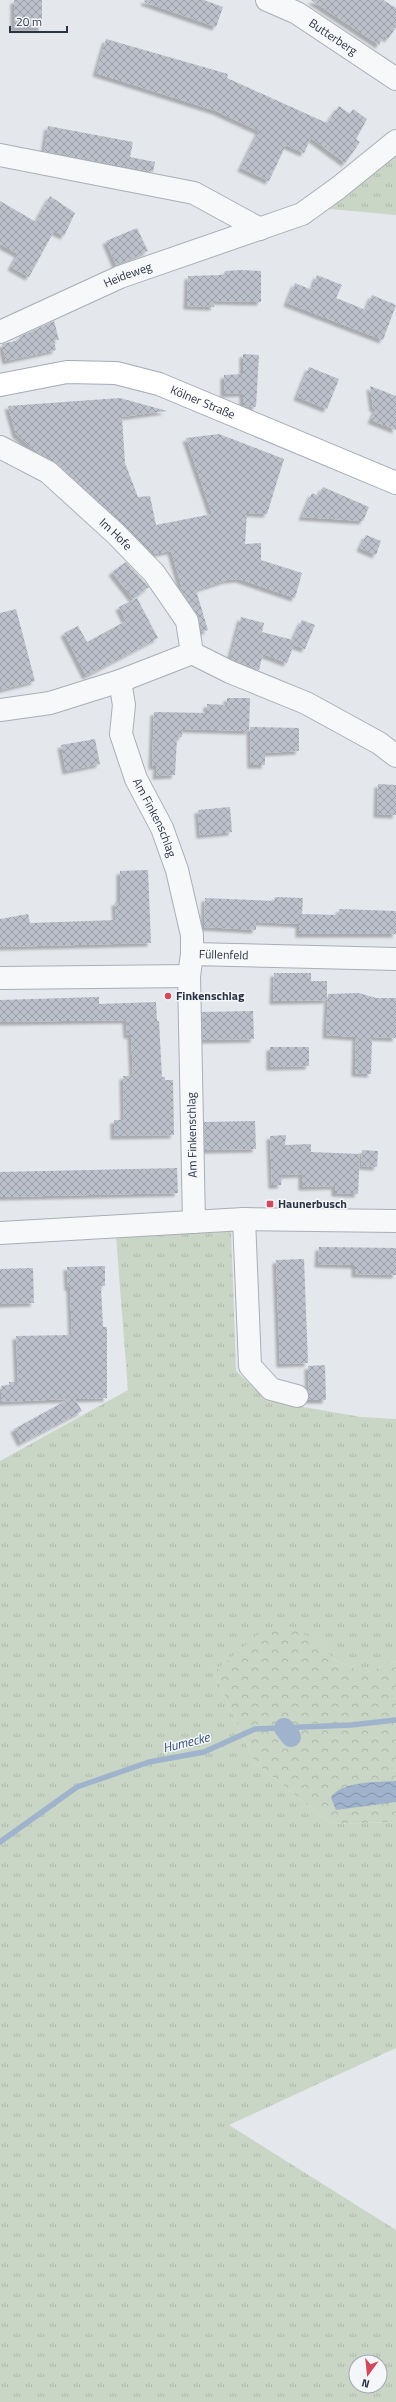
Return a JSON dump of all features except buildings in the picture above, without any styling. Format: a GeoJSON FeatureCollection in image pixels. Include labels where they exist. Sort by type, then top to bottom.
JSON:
{"type":"FeatureCollection","features":[{"type":"Feature","properties":{"kind":"main road","name":"Kölner Straße"},"geometry":{"type":"LineString","coordinates":[[0,385],[67,372],[116,373],[159,384],[396,483]]}},
{"type":"Feature","properties":{"kind":"street","name":"Butterberg"},"geometry":{"type":"LineString","coordinates":[[267,0],[297,13],[396,79]]}},
{"type":"Feature","properties":{"kind":"street","name":"Heideweg"},"geometry":{"type":"LineString","coordinates":[[0,332],[120,278],[302,214],[338,188],[396,141]]}},
{"type":"Feature","properties":{"kind":"street"},"geometry":{"type":"LineString","coordinates":[[0,155],[194,192],[260,229]]}},
{"type":"Feature","properties":{"kind":"street","name":"Im Hofe"},"geometry":{"type":"LineString","coordinates":[[0,447],[48,472],[116,534],[154,573],[187,621],[192,653]]}},
{"type":"Feature","properties":{"kind":"street"},"geometry":{"type":"LineString","coordinates":[[0,710],[50,703],[120,682],[192,653],[230,672],[306,703],[379,743],[396,756]]}},
{"type":"Feature","properties":{"kind":"street","name":"Am Finkenschlag"},"geometry":{"type":"LineString","coordinates":[[120,682],[124,705],[121,734],[136,779],[162,828],[178,870],[192,935],[192,954]]}},
{"type":"Feature","properties":{"kind":"street","name":"Füllenfeld"},"geometry":{"type":"LineString","coordinates":[[188,976],[192,954],[396,959]]}},
{"type":"Feature","properties":{"kind":"street"},"geometry":{"type":"LineString","coordinates":[[0,978],[188,976]]}},
{"type":"Feature","properties":{"kind":"street","name":"Am Finkenschlag"},"geometry":{"type":"LineString","coordinates":[[188,976],[194,1222]]}},
{"type":"Feature","properties":{"kind":"street"},"geometry":{"type":"LineString","coordinates":[[244,1219],[250,1366],[271,1390],[296,1396]]}},
{"type":"Feature","properties":{"kind":"street"},"geometry":{"type":"LineString","coordinates":[[0,1233],[244,1219],[396,1221]]}},
{"type":"Feature","properties":{"kind":"green space"},"geometry":{"type":"Polygon","coordinates":[[[396,154],[396,215],[320,208],[396,154]]]}},
{"type":"Feature","properties":{"kind":"green space"},"geometry":{"type":"Polygon","coordinates":[[[231,1230],[236,1371],[269,1401],[361,1417],[396,1419],[396,1661],[365,1673],[334,1660],[316,1640],[265,1629],[214,1672],[255,1763],[332,1824],[396,1822],[396,2048],[229,2125],[396,2230],[396,2402],[0,2402],[0,1461],[128,1390],[116,1236],[231,1230]]]}},
{"type":"Feature","properties":{"kind":"green space"},"geometry":{"type":"Polygon","coordinates":[[[264,1629],[292,1629],[316,1640],[334,1660],[365,1673],[396,1661],[396,1822],[332,1824],[255,1763],[214,1672],[264,1629]]]}},
{"type":"Feature","properties":{"kind":"water"},"geometry":{"type":"Polygon","coordinates":[[[396,1781],[396,1802],[336,1810],[331,1798],[335,1792],[351,1785],[370,1782],[396,1781]]]}},
{"type":"Feature","properties":{"kind":"waterway","name":"Humecke"},"geometry":{"type":"LineString","coordinates":[[0,1842],[77,1787],[149,1762],[204,1752],[255,1729],[351,1725],[396,1720]]}},
{"type":"Feature","properties":{"kind":"waterway"},"geometry":{"type":"LineString","coordinates":[[284,1728],[291,1737]]}},
{"type":"Feature","properties":{"kind":"place","name":"Finkenschlag"},"geometry":{"type":"Point","coordinates":[168,996]}},
{"type":"Feature","properties":{"kind":"place","name":"Haunerbusch"},"geometry":{"type":"Point","coordinates":[270,1204]}}]}
